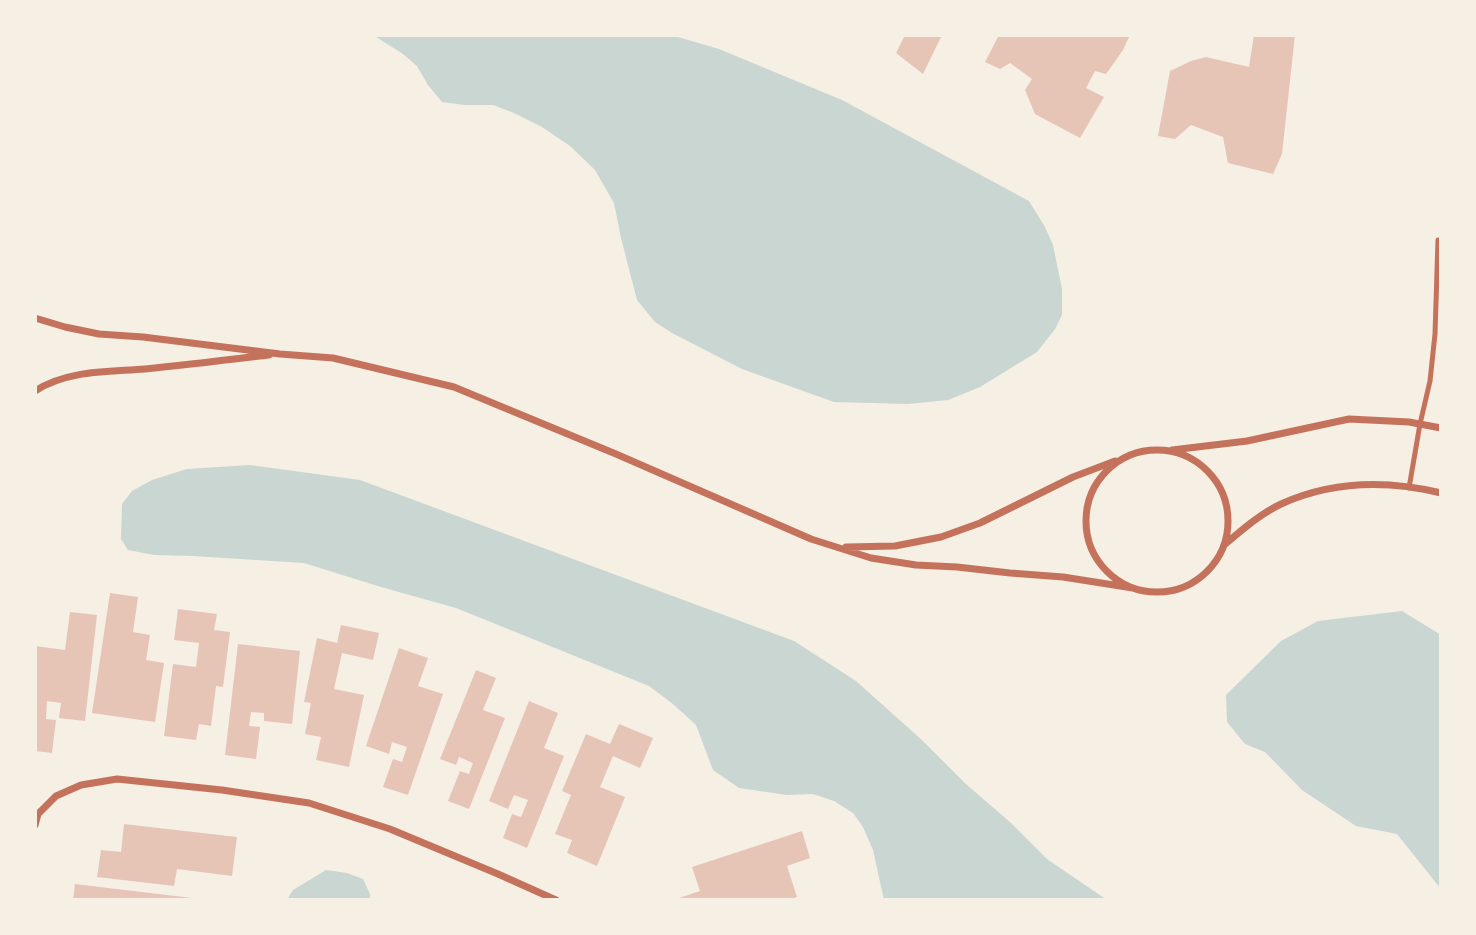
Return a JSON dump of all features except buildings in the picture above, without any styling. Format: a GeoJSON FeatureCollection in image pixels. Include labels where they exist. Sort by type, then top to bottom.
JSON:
{"type":"FeatureCollection","features":[{"type":"Feature","properties":{"kind":"street"},"geometry":{"type":"LineString","coordinates":[[35,318],[99,334],[333,358],[454,387],[800,534],[871,558],[916,565],[1063,577],[1155,592],[1177,589],[1196,579],[1213,565],[1223,545],[1228,525],[1226,504],[1218,485],[1205,469],[1188,457],[1168,451]]}},
{"type":"Feature","properties":{"kind":"street"},"geometry":{"type":"LineString","coordinates":[[35,391],[48,383],[79,374],[280,354]]}},
{"type":"Feature","properties":{"kind":"street"},"geometry":{"type":"LineString","coordinates":[[838,547],[895,546],[941,537],[980,523],[1073,477],[1147,451],[1247,441],[1349,419],[1378,419],[1441,428]]}},
{"type":"Feature","properties":{"kind":"street"},"geometry":{"type":"LineString","coordinates":[[1127,456],[1107,470],[1093,489],[1086,512],[1086,524],[1087,536],[1096,558],[1112,576],[1133,588]]}},
{"type":"Feature","properties":{"kind":"street"},"geometry":{"type":"LineString","coordinates":[[1223,545],[1253,521],[1280,505],[1309,494],[1343,486],[1371,484],[1441,493]]}},
{"type":"Feature","properties":{"kind":"street"},"geometry":{"type":"LineString","coordinates":[[35,825],[38,814],[57,796],[81,785],[117,779],[234,792],[309,803],[390,829],[555,900]]}},
{"type":"Feature","properties":{"kind":"lane"},"geometry":{"type":"LineString","coordinates":[[1409,488],[1430,381],[1435,334],[1438,240]]}},
{"type":"Feature","properties":{"kind":"shaded area"},"geometry":{"type":"Polygon","coordinates":[[[373,35],[671,35],[719,49],[842,100],[1029,201],[1053,245],[1062,289],[1062,315],[1037,352],[980,387],[948,400],[908,404],[834,402],[742,369],[655,322],[637,300],[614,203],[595,170],[570,146],[542,127],[493,105],[442,102],[417,66],[373,35]]]}},
{"type":"Feature","properties":{"kind":"shaded area"},"geometry":{"type":"Polygon","coordinates":[[[250,465],[360,480],[794,641],[856,681],[1047,859],[1107,900],[884,900],[873,850],[863,827],[853,813],[834,801],[813,794],[787,795],[739,788],[713,770],[696,725],[649,686],[456,608],[304,563],[154,555],[128,550],[121,539],[122,504],[132,491],[152,480],[187,469],[250,465]]]}},
{"type":"Feature","properties":{"kind":"shaded area"},"geometry":{"type":"Polygon","coordinates":[[[1402,611],[1441,635],[1441,889],[1397,834],[1356,826],[1302,790],[1265,752],[1245,744],[1227,722],[1226,695],[1281,641],[1318,621],[1402,611]]]}},
{"type":"Feature","properties":{"kind":"shaded area"},"geometry":{"type":"Polygon","coordinates":[[[326,870],[363,879],[370,900],[287,900],[293,890],[326,870]]]}}]}
